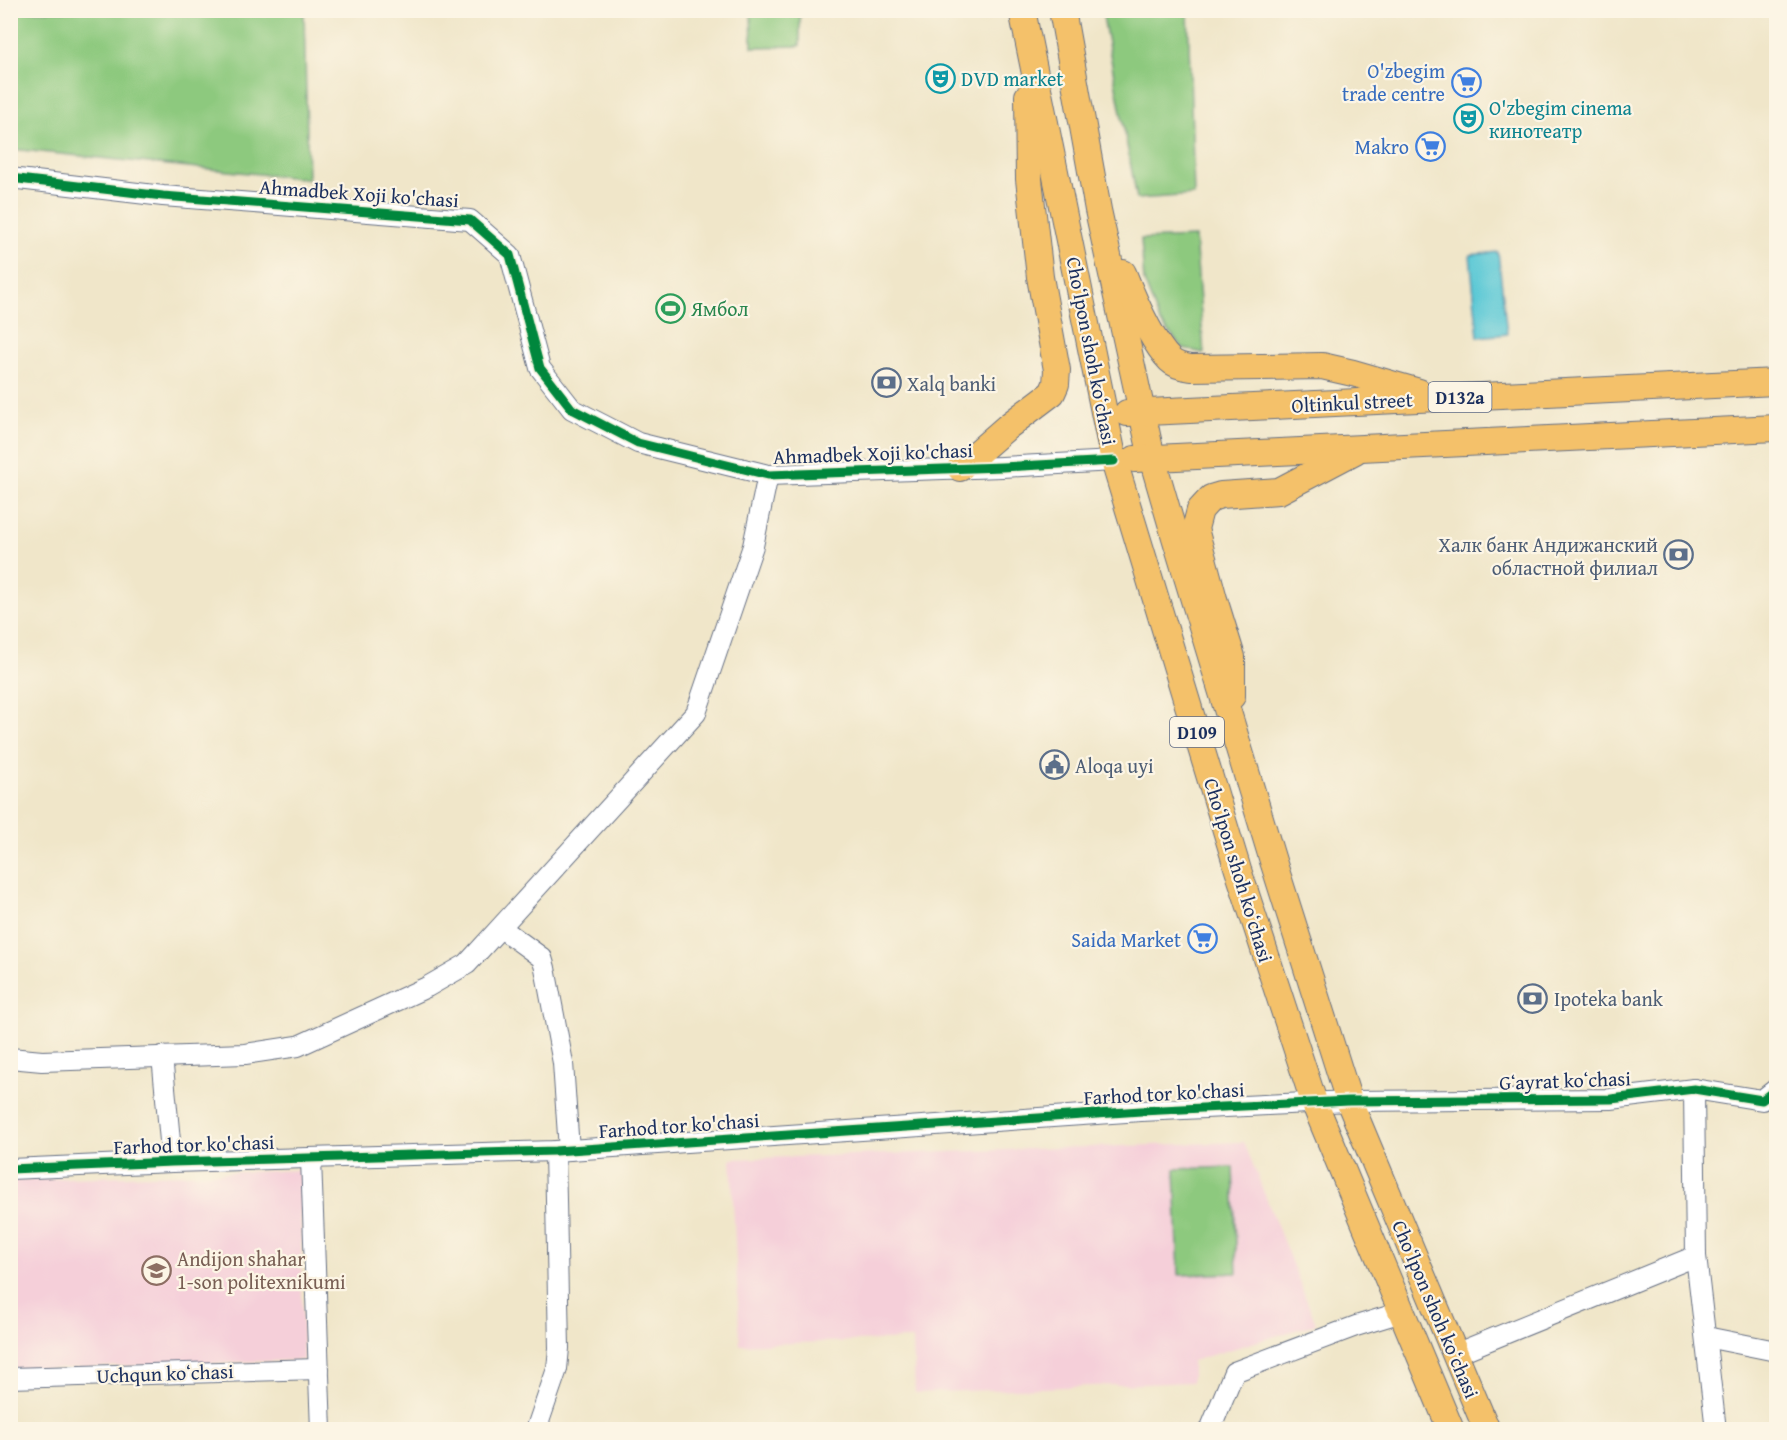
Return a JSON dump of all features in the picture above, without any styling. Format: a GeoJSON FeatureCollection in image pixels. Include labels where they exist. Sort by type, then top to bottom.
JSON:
{"type":"FeatureCollection","features":[{"type":"Feature","properties":{"kind":"main road","name":"Choʻlpon shoh koʻchasi"},"geometry":{"type":"LineString","coordinates":[[1022,10],[1114,461],[1239,870],[1314,1102],[1451,1430]]}},
{"type":"Feature","properties":{"kind":"main road","name":"Choʻlpon shoh koʻchasi"},"geometry":{"type":"LineString","coordinates":[[1062,10],[1098,210],[1152,458],[1349,1101],[1487,1430]]}},
{"type":"Feature","properties":{"kind":"main road"},"geometry":{"type":"LineString","coordinates":[[960,468],[1007,428],[1045,400],[1052,393],[1056,384],[1057,370],[1040,277],[1029,179],[1027,38]]}},
{"type":"Feature","properties":{"kind":"main road"},"geometry":{"type":"LineString","coordinates":[[1098,210],[1130,291],[1155,339],[1170,361],[1191,368],[1322,366],[1439,398]]}},
{"type":"Feature","properties":{"kind":"main road","name":"Oltinkul street"},"geometry":{"type":"LineString","coordinates":[[1106,416],[1143,412],[1776,382]]}},
{"type":"Feature","properties":{"kind":"main road"},"geometry":{"type":"LineString","coordinates":[[1114,461],[1143,412]]}},
{"type":"Feature","properties":{"kind":"main road"},"geometry":{"type":"LineString","coordinates":[[1106,416],[1152,458]]}},
{"type":"Feature","properties":{"kind":"main road"},"geometry":{"type":"LineString","coordinates":[[1114,461],[1776,428]]}},
{"type":"Feature","properties":{"kind":"main road"},"geometry":{"type":"LineString","coordinates":[[1232,723],[1232,657],[1200,552],[1196,523],[1200,510],[1211,498],[1221,495],[1279,491],[1361,448]]}},
{"type":"Feature","properties":{"kind":"street","name":"Ahmadbek Xoji ko'chasi"},"geometry":{"type":"LineString","coordinates":[[10,178],[163,196],[470,220],[510,255],[540,368],[572,409],[638,443],[768,475],[1114,461]]}},
{"type":"Feature","properties":{"kind":"street"},"geometry":{"type":"LineString","coordinates":[[10,1058],[42,1061],[246,1054],[298,1046],[427,987],[467,964],[696,713],[753,546],[768,475]]}},
{"type":"Feature","properties":{"kind":"street"},"geometry":{"type":"LineString","coordinates":[[501,928],[542,958],[563,1063],[559,1348],[557,1369],[536,1430]]}},
{"type":"Feature","properties":{"kind":"street"},"geometry":{"type":"LineString","coordinates":[[162,1056],[172,1162]]}},
{"type":"Feature","properties":{"kind":"street"},"geometry":{"type":"LineString","coordinates":[[1694,1089],[1696,1256],[1716,1430]]}},
{"type":"Feature","properties":{"kind":"street","name":"Gʻayrat koʻchasi"},"geometry":{"type":"LineString","coordinates":[[1349,1101],[1611,1099],[1694,1089],[1772,1097]]}},
{"type":"Feature","properties":{"kind":"street","name":"Farhod tor ko'chasi"},"geometry":{"type":"LineString","coordinates":[[10,1169],[562,1151],[1141,1111],[1349,1101]]}},
{"type":"Feature","properties":{"kind":"street"},"geometry":{"type":"LineString","coordinates":[[311,1159],[321,1430]]}},
{"type":"Feature","properties":{"kind":"street"},"geometry":{"type":"LineString","coordinates":[[1455,1354],[1696,1256]]}},
{"type":"Feature","properties":{"kind":"street"},"geometry":{"type":"LineString","coordinates":[[1210,1430],[1234,1372],[1356,1326],[1402,1312]]}},
{"type":"Feature","properties":{"kind":"street"},"geometry":{"type":"LineString","coordinates":[[1706,1336],[1776,1351]]}},
{"type":"Feature","properties":{"kind":"street","name":"Uchqun koʻchasi"},"geometry":{"type":"LineString","coordinates":[[10,1378],[319,1369]]}},
{"type":"Feature","properties":{"kind":"shaded area"},"geometry":{"type":"Polygon","coordinates":[[[1244,1142],[1316,1324],[1192,1361],[1192,1382],[915,1393],[913,1339],[740,1345],[731,1159],[1244,1142]]]}},
{"type":"Feature","properties":{"kind":"shaded area","name":"Andijon shahar 1-son politexnikumi"},"geometry":{"type":"Polygon","coordinates":[[[300,1170],[303,1360],[11,1370],[10,1180],[300,1170]]]}},
{"type":"Feature","properties":{"kind":"green space"},"geometry":{"type":"Polygon","coordinates":[[[10,11],[304,11],[308,179],[11,149],[10,11]]]}},
{"type":"Feature","properties":{"kind":"green space"},"geometry":{"type":"Polygon","coordinates":[[[751,11],[800,11],[800,46],[752,47],[751,11]]]}},
{"type":"Feature","properties":{"kind":"green space"},"geometry":{"type":"Polygon","coordinates":[[[1102,11],[1188,11],[1194,195],[1137,199],[1102,11]]]}},
{"type":"Feature","properties":{"kind":"green space"},"geometry":{"type":"Polygon","coordinates":[[[1195,237],[1204,353],[1184,349],[1160,322],[1144,281],[1141,239],[1195,237]]]}},
{"type":"Feature","properties":{"kind":"green space"},"geometry":{"type":"Polygon","coordinates":[[[1233,1167],[1237,1273],[1179,1275],[1175,1169],[1233,1167]]]}},
{"type":"Feature","properties":{"kind":"water"},"geometry":{"type":"Polygon","coordinates":[[[1498,252],[1507,334],[1478,337],[1470,255],[1498,252]]]}},
{"type":"Feature","properties":{"kind":"cycle path"},"geometry":{"type":"LineString","coordinates":[[10,178],[163,196],[470,220],[510,255],[540,368],[572,409],[638,443],[768,475],[1114,461]]}},
{"type":"Feature","properties":{"kind":"cycle path"},"geometry":{"type":"LineString","coordinates":[[10,1169],[555,1151],[1141,1111],[1349,1101],[1611,1099],[1694,1089],[1762,1100],[1776,1089]]}},
{"type":"Feature","properties":{"kind":"place","name":"DVD market"},"geometry":{"type":"Point","coordinates":[940,78]}},
{"type":"Feature","properties":{"kind":"place","name":"O'zbegim trade centre"},"geometry":{"type":"Point","coordinates":[1466,82]}},
{"type":"Feature","properties":{"kind":"place","name":"O'zbegim cinema кинотеатр"},"geometry":{"type":"Point","coordinates":[1468,119]}},
{"type":"Feature","properties":{"kind":"place","name":"Makro"},"geometry":{"type":"Point","coordinates":[1430,146]}},
{"type":"Feature","properties":{"kind":"place","name":"Ямбол"},"geometry":{"type":"Point","coordinates":[670,308]}},
{"type":"Feature","properties":{"kind":"place","name":"Xalq banki"},"geometry":{"type":"Point","coordinates":[886,383]}},
{"type":"Feature","properties":{"kind":"place","name":"Халк банк Андижанский областной филиал"},"geometry":{"type":"Point","coordinates":[1679,555]}},
{"type":"Feature","properties":{"kind":"place","name":"Aloqa uyi"},"geometry":{"type":"Point","coordinates":[1054,765]}},
{"type":"Feature","properties":{"kind":"place","name":"Saida Market"},"geometry":{"type":"Point","coordinates":[1202,939]}},
{"type":"Feature","properties":{"kind":"place","name":"Ipoteka bank"},"geometry":{"type":"Point","coordinates":[1533,998]}},
{"type":"Feature","properties":{"kind":"place","name":"Andijon shahar 1-son politexnikumi"},"geometry":{"type":"Point","coordinates":[156,1270]}}]}
